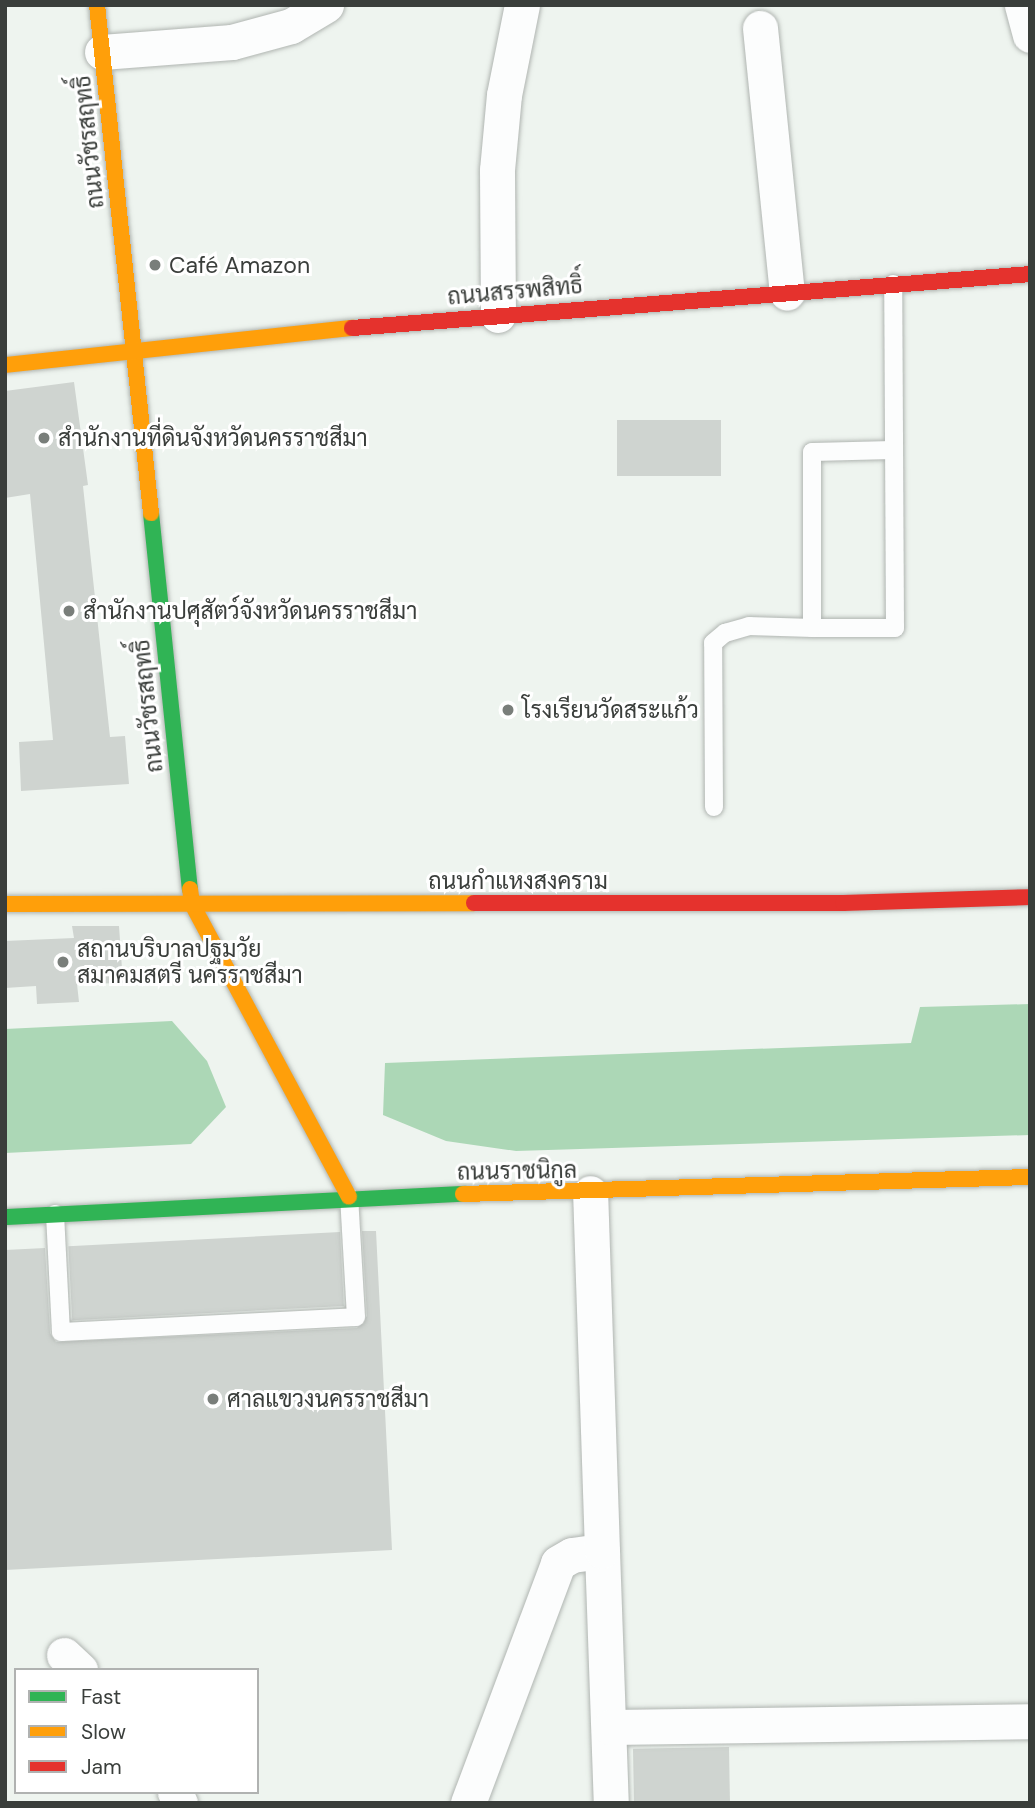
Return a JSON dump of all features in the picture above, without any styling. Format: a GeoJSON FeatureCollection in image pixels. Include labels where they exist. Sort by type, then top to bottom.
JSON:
{"type":"FeatureCollection","features":[{"type":"Feature","properties":{"kind":"street","name":"ถนนวัชรสฤทธิ์"},"geometry":{"type":"LineString","coordinates":[[97,5],[192,904],[349,1198]]}},
{"type":"Feature","properties":{"kind":"street"},"geometry":{"type":"LineString","coordinates":[[102,52],[232,42],[291,26],[326,5]]}},
{"type":"Feature","properties":{"kind":"street"},"geometry":{"type":"LineString","coordinates":[[498,315],[497,170],[504,95],[522,5]]}},
{"type":"Feature","properties":{"kind":"street"},"geometry":{"type":"LineString","coordinates":[[1022,5],[1030,35]]}},
{"type":"Feature","properties":{"kind":"street"},"geometry":{"type":"LineString","coordinates":[[760,28],[787,293]]}},
{"type":"Feature","properties":{"kind":"street","name":"ถนนสรรพสิทธิ์"},"geometry":{"type":"LineString","coordinates":[[5,365],[134,348],[498,315],[1030,274]]}},
{"type":"Feature","properties":{"kind":"street","name":"ถนนกำแหงสงคราม"},"geometry":{"type":"LineString","coordinates":[[5,904],[843,903],[1030,897]]}},
{"type":"Feature","properties":{"kind":"street","name":"ถนนราชนิกูล"},"geometry":{"type":"LineString","coordinates":[[5,1217],[349,1198],[590,1193],[1030,1177]]}},
{"type":"Feature","properties":{"kind":"street"},"geometry":{"type":"LineString","coordinates":[[590,1193],[611,1803]]}},
{"type":"Feature","properties":{"kind":"street"},"geometry":{"type":"LineString","coordinates":[[468,1803],[558,1563],[572,1555],[602,1551]]}},
{"type":"Feature","properties":{"kind":"street"},"geometry":{"type":"LineString","coordinates":[[610,1727],[1030,1721]]}},
{"type":"Feature","properties":{"kind":"lane"},"geometry":{"type":"LineString","coordinates":[[713,807],[713,643],[725,633],[749,626],[895,628],[893,285]]}},
{"type":"Feature","properties":{"kind":"lane"},"geometry":{"type":"LineString","coordinates":[[812,628],[812,452],[893,450]]}},
{"type":"Feature","properties":{"kind":"lane"},"geometry":{"type":"LineString","coordinates":[[55,1214],[61,1332],[356,1317],[349,1198]]}},
{"type":"Feature","properties":{"kind":"shaded area"},"geometry":{"type":"Polygon","coordinates":[[[1030,1004],[1030,1135],[516,1151],[446,1141],[383,1115],[385,1063],[911,1043],[920,1007],[1030,1004]]]}},
{"type":"Feature","properties":{"kind":"shaded area"},"geometry":{"type":"Polygon","coordinates":[[[172,1021],[207,1061],[226,1107],[191,1144],[5,1153],[5,1029],[172,1021]]]}},
{"type":"Feature","properties":{"kind":"building"},"geometry":{"type":"Polygon","coordinates":[[[74,382],[88,485],[83,486],[110,737],[125,736],[129,784],[21,791],[19,742],[53,740],[30,494],[5,498],[5,391],[74,382]]]}},
{"type":"Feature","properties":{"kind":"building"},"geometry":{"type":"Polygon","coordinates":[[[617,420],[721,420],[721,476],[617,476],[617,420]]]}},
{"type":"Feature","properties":{"kind":"building","name":"สถานบริบาลปฐมวัย สมาคมสตรี นครราชสีมา"},"geometry":{"type":"Polygon","coordinates":[[[72,926],[119,926],[123,983],[77,984],[79,1002],[37,1004],[36,986],[5,988],[5,941],[74,938],[72,926]]]}},
{"type":"Feature","properties":{"kind":"building","name":"ศาลแขวงนครราชสีมา"},"geometry":{"type":"Polygon","coordinates":[[[362,1231],[376,1231],[392,1550],[5,1570],[5,1250],[45,1248],[50,1333],[56,1342],[357,1328],[367,1316],[362,1231]]]}},
{"type":"Feature","properties":{"kind":"building"},"geometry":{"type":"Polygon","coordinates":[[[340,1232],[344,1306],[72,1320],[68,1246],[340,1232]]]}},
{"type":"Feature","properties":{"kind":"building"},"geometry":{"type":"Polygon","coordinates":[[[729,1747],[730,1803],[634,1803],[633,1749],[729,1747]]]}},
{"type":"Feature","properties":{"kind":"traffic: fast"},"geometry":{"type":"LineString","coordinates":[[151,513],[190,889]]}},
{"type":"Feature","properties":{"kind":"traffic: fast"},"geometry":{"type":"LineString","coordinates":[[5,1217],[463,1194]]}},
{"type":"Feature","properties":{"kind":"traffic: slow"},"geometry":{"type":"LineString","coordinates":[[97,5],[151,513]]}},
{"type":"Feature","properties":{"kind":"traffic: slow"},"geometry":{"type":"LineString","coordinates":[[5,365],[352,328]]}},
{"type":"Feature","properties":{"kind":"traffic: slow"},"geometry":{"type":"LineString","coordinates":[[190,889],[192,904],[349,1197]]}},
{"type":"Feature","properties":{"kind":"traffic: slow"},"geometry":{"type":"LineString","coordinates":[[5,904],[474,903]]}},
{"type":"Feature","properties":{"kind":"traffic: slow"},"geometry":{"type":"LineString","coordinates":[[463,1194],[1030,1177]]}},
{"type":"Feature","properties":{"kind":"traffic: jam"},"geometry":{"type":"LineString","coordinates":[[352,328],[1030,274]]}},
{"type":"Feature","properties":{"kind":"traffic: jam"},"geometry":{"type":"LineString","coordinates":[[474,903],[843,903],[1030,897]]}},
{"type":"Feature","properties":{"kind":"place","name":"Café Amazon"},"geometry":{"type":"Point","coordinates":[155,265]}},
{"type":"Feature","properties":{"kind":"place","name":"สำนักงานที่ดินจังหวัดนครราชสีมา"},"geometry":{"type":"Point","coordinates":[44,438]}},
{"type":"Feature","properties":{"kind":"place","name":"สำนักงานปศุสัตว์จังหวัดนครราชสีมา"},"geometry":{"type":"Point","coordinates":[69,611]}},
{"type":"Feature","properties":{"kind":"place","name":"โรงเรียนวัดสระแก้ว"},"geometry":{"type":"Point","coordinates":[508,710]}},
{"type":"Feature","properties":{"kind":"place","name":"สถานบริบาลปฐมวัย สมาคมสตรี นครราชสีมา"},"geometry":{"type":"Point","coordinates":[63,962]}},
{"type":"Feature","properties":{"kind":"place","name":"ศาลแขวงนครราชสีมา"},"geometry":{"type":"Point","coordinates":[213,1399]}}]}
